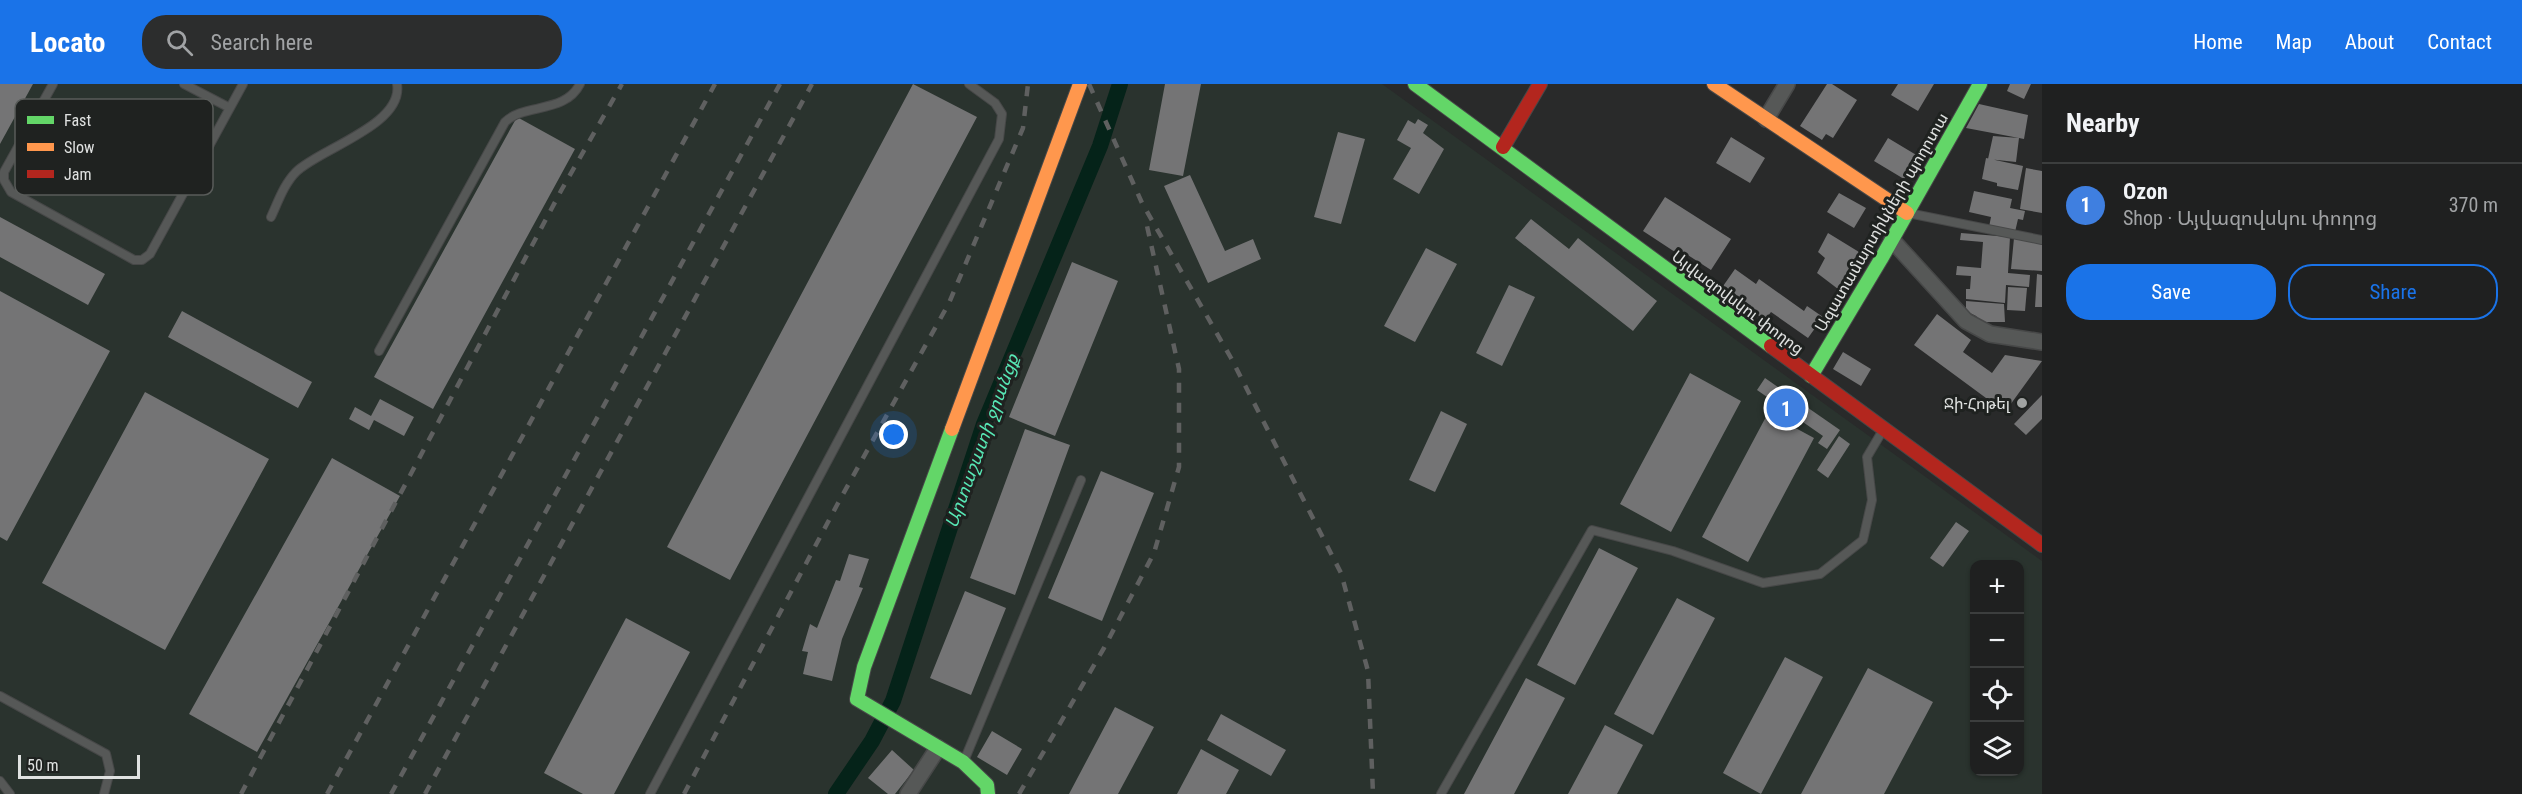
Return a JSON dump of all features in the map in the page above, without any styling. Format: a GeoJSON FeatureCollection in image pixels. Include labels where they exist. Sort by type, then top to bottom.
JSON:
{"type":"FeatureCollection","features":[{"type":"Feature","properties":{"kind":"street"},"geometry":{"type":"LineString","coordinates":[[987,794],[987,785],[963,762],[857,699],[864,667],[1080,84]]}},
{"type":"Feature","properties":{"kind":"street","name":"Այվազովսկու փողոց"},"geometry":{"type":"LineString","coordinates":[[1415,84],[2042,545]]}},
{"type":"Feature","properties":{"kind":"street"},"geometry":{"type":"LineString","coordinates":[[1503,147],[1540,84]]}},
{"type":"Feature","properties":{"kind":"street"},"geometry":{"type":"LineString","coordinates":[[1714,84],[1907,213]]}},
{"type":"Feature","properties":{"kind":"street"},"geometry":{"type":"LineString","coordinates":[[1766,119],[1787,84]]}},
{"type":"Feature","properties":{"kind":"street","name":"Ազատամարտիկների պողոտա"},"geometry":{"type":"LineString","coordinates":[[1811,376],[1892,240],[1980,84]]}},
{"type":"Feature","properties":{"kind":"street"},"geometry":{"type":"LineString","coordinates":[[1892,240],[1966,321],[1990,334],[2042,342]]}},
{"type":"Feature","properties":{"kind":"street"},"geometry":{"type":"LineString","coordinates":[[908,794],[938,748]]}},
{"type":"Feature","properties":{"kind":"lane"},"geometry":{"type":"LineString","coordinates":[[45,99],[53,84]]}},
{"type":"Feature","properties":{"kind":"lane"},"geometry":{"type":"LineString","coordinates":[[184,84],[213,99]]}},
{"type":"Feature","properties":{"kind":"lane"},"geometry":{"type":"LineString","coordinates":[[213,139],[243,84]]}},
{"type":"Feature","properties":{"kind":"lane"},"geometry":{"type":"LineString","coordinates":[[271,217],[286,186],[297,171],[321,155],[364,133],[390,107],[398,89],[397,84]]}},
{"type":"Feature","properties":{"kind":"lane"},"geometry":{"type":"LineString","coordinates":[[379,351],[505,122],[514,113],[545,108],[562,101],[578,89],[580,84]]}},
{"type":"Feature","properties":{"kind":"lane"},"geometry":{"type":"LineString","coordinates":[[650,794],[999,139],[1002,114],[995,103],[969,84]]}},
{"type":"Feature","properties":{"kind":"lane"},"geometry":{"type":"LineString","coordinates":[[213,99],[230,108]]}},
{"type":"Feature","properties":{"kind":"lane"},"geometry":{"type":"LineString","coordinates":[[15,152],[4,172],[4,180],[11,192],[15,194]]}},
{"type":"Feature","properties":{"kind":"lane"},"geometry":{"type":"LineString","coordinates":[[16,195],[134,260],[142,261],[150,254],[182,195]]}},
{"type":"Feature","properties":{"kind":"lane"},"geometry":{"type":"LineString","coordinates":[[1907,213],[2042,240]]}},
{"type":"Feature","properties":{"kind":"lane"},"geometry":{"type":"LineString","coordinates":[[1441,794],[1592,530],[1673,551],[1763,583],[1820,574],[1863,540],[1872,500],[1867,457],[1883,429]]}},
{"type":"Feature","properties":{"kind":"lane"},"geometry":{"type":"LineString","coordinates":[[963,762],[1081,480]]}},
{"type":"Feature","properties":{"kind":"lane"},"geometry":{"type":"LineString","coordinates":[[0,696],[106,754],[110,771],[104,794]]}},
{"type":"Feature","properties":{"kind":"lane"},"geometry":{"type":"LineString","coordinates":[[0,781],[10,794]]}},
{"type":"Feature","properties":{"kind":"shaded area"},"geometry":{"type":"Polygon","coordinates":[[[0,84],[1382,84],[2042,561],[2042,794],[0,794],[0,84]]]}},
{"type":"Feature","properties":{"kind":"building"},"geometry":{"type":"Polygon","coordinates":[[[0,84],[33,84],[25,99],[15,99],[15,117],[0,144],[0,84]]]}},
{"type":"Feature","properties":{"kind":"building"},"geometry":{"type":"Polygon","coordinates":[[[913,84],[977,117],[730,580],[667,547],[913,84]]]}},
{"type":"Feature","properties":{"kind":"building"},"geometry":{"type":"Polygon","coordinates":[[[1165,84],[1201,84],[1183,176],[1149,170],[1165,84]]]}},
{"type":"Feature","properties":{"kind":"building"},"geometry":{"type":"Polygon","coordinates":[[[1827,84],[1832,84],[1857,100],[1833,138],[1826,134],[1822,140],[1800,126],[1827,84]]]}},
{"type":"Feature","properties":{"kind":"building"},"geometry":{"type":"Polygon","coordinates":[[[1898,84],[1934,84],[1918,111],[1891,95],[1898,84]]]}},
{"type":"Feature","properties":{"kind":"building"},"geometry":{"type":"Polygon","coordinates":[[[2010,84],[2031,84],[2024,99],[2007,91],[2010,84]]]}},
{"type":"Feature","properties":{"kind":"building"},"geometry":{"type":"Polygon","coordinates":[[[1979,104],[2028,115],[2024,139],[1966,128],[1979,104]]]}},
{"type":"Feature","properties":{"kind":"building"},"geometry":{"type":"Polygon","coordinates":[[[517,117],[575,149],[433,409],[374,377],[517,117]]]}},
{"type":"Feature","properties":{"kind":"building"},"geometry":{"type":"Polygon","coordinates":[[[1418,119],[1428,125],[1423,133],[1444,149],[1419,194],[1393,179],[1411,148],[1397,140],[1408,120],[1415,124],[1418,119]]]}},
{"type":"Feature","properties":{"kind":"building"},"geometry":{"type":"Polygon","coordinates":[[[1338,132],[1365,139],[1341,224],[1314,217],[1338,132]]]}},
{"type":"Feature","properties":{"kind":"building"},"geometry":{"type":"Polygon","coordinates":[[[1993,136],[2019,138],[2016,162],[1988,159],[1993,136]]]}},
{"type":"Feature","properties":{"kind":"building"},"geometry":{"type":"Polygon","coordinates":[[[1731,137],[1765,158],[1750,183],[1716,163],[1731,137]]]}},
{"type":"Feature","properties":{"kind":"building"},"geometry":{"type":"Polygon","coordinates":[[[1888,138],[1918,156],[1904,179],[1874,161],[1888,138]]]}},
{"type":"Feature","properties":{"kind":"building"},"geometry":{"type":"Polygon","coordinates":[[[1986,158],[2023,166],[2018,190],[1997,186],[1997,183],[1982,179],[1986,158]]]}},
{"type":"Feature","properties":{"kind":"building"},"geometry":{"type":"Polygon","coordinates":[[[2026,168],[2042,171],[2042,213],[2020,209],[2026,168]]]}},
{"type":"Feature","properties":{"kind":"building"},"geometry":{"type":"Polygon","coordinates":[[[1190,175],[1225,251],[1253,239],[1261,259],[1208,283],[1164,186],[1190,175]]]}},
{"type":"Feature","properties":{"kind":"building"},"geometry":{"type":"Polygon","coordinates":[[[1974,191],[2012,199],[2010,208],[2025,211],[2023,220],[2018,219],[2015,232],[1989,227],[1991,217],[1969,212],[1974,191]]]}},
{"type":"Feature","properties":{"kind":"building"},"geometry":{"type":"Polygon","coordinates":[[[1839,193],[1866,208],[1854,228],[1827,212],[1839,193]]]}},
{"type":"Feature","properties":{"kind":"building"},"geometry":{"type":"Polygon","coordinates":[[[1665,197],[1731,239],[1711,270],[1677,248],[1675,252],[1643,231],[1665,197]]]}},
{"type":"Feature","properties":{"kind":"building"},"geometry":{"type":"Polygon","coordinates":[[[0,217],[105,274],[88,305],[0,257],[0,217]]]}},
{"type":"Feature","properties":{"kind":"building"},"geometry":{"type":"Polygon","coordinates":[[[1531,219],[1569,249],[1578,238],[1657,301],[1633,331],[1515,238],[1531,219]]]}},
{"type":"Feature","properties":{"kind":"building"},"geometry":{"type":"Polygon","coordinates":[[[1828,233],[1859,252],[1838,289],[1817,273],[1825,258],[1818,252],[1828,233]]]}},
{"type":"Feature","properties":{"kind":"building"},"geometry":{"type":"Polygon","coordinates":[[[1961,233],[2010,237],[2008,273],[2030,275],[2029,287],[2006,285],[2005,303],[1966,299],[1966,289],[1970,289],[1971,276],[1956,275],[1957,266],[1981,268],[1983,242],[1960,240],[1961,233]]]}},
{"type":"Feature","properties":{"kind":"building"},"geometry":{"type":"Polygon","coordinates":[[[2014,238],[2042,243],[2042,271],[2011,269],[2014,238]]]}},
{"type":"Feature","properties":{"kind":"building"},"geometry":{"type":"Polygon","coordinates":[[[1426,248],[1457,264],[1415,342],[1384,326],[1426,248]]]}},
{"type":"Feature","properties":{"kind":"building"},"geometry":{"type":"Polygon","coordinates":[[[1072,262],[1118,281],[1055,436],[1009,417],[1072,262]]]}},
{"type":"Feature","properties":{"kind":"building"},"geometry":{"type":"Polygon","coordinates":[[[1735,269],[1756,284],[1759,279],[1804,311],[1807,306],[1823,317],[1808,338],[1771,312],[1765,320],[1721,289],[1735,269]]]}},
{"type":"Feature","properties":{"kind":"building"},"geometry":{"type":"Polygon","coordinates":[[[2037,274],[2042,275],[2042,307],[2035,307],[2037,274]]]}},
{"type":"Feature","properties":{"kind":"building"},"geometry":{"type":"Polygon","coordinates":[[[1509,285],[1535,297],[1502,366],[1476,353],[1509,285]]]}},
{"type":"Feature","properties":{"kind":"building"},"geometry":{"type":"Polygon","coordinates":[[[2008,287],[2027,288],[2025,311],[2007,310],[2008,287]]]}},
{"type":"Feature","properties":{"kind":"building"},"geometry":{"type":"Polygon","coordinates":[[[0,291],[110,351],[7,541],[0,537],[0,291]]]}},
{"type":"Feature","properties":{"kind":"building"},"geometry":{"type":"Polygon","coordinates":[[[1966,301],[2004,304],[2005,322],[1981,322],[1976,316],[1966,311],[1966,301]]]}},
{"type":"Feature","properties":{"kind":"building"},"geometry":{"type":"Polygon","coordinates":[[[182,311],[312,382],[298,408],[168,337],[182,311]]]}},
{"type":"Feature","properties":{"kind":"building"},"geometry":{"type":"Polygon","coordinates":[[[1937,314],[1971,340],[1963,352],[1992,373],[2005,355],[2042,361],[2005,412],[1914,345],[1937,314]]]}},
{"type":"Feature","properties":{"kind":"building"},"geometry":{"type":"Polygon","coordinates":[[[1843,352],[1871,369],[1861,386],[1833,369],[1843,352]]]}},
{"type":"Feature","properties":{"kind":"building"},"geometry":{"type":"Polygon","coordinates":[[[1690,373],[1741,401],[1671,532],[1620,504],[1690,373]]]}},
{"type":"Feature","properties":{"kind":"building"},"geometry":{"type":"Polygon","coordinates":[[[1765,378],[1840,430],[1827,449],[1818,443],[1823,436],[1757,390],[1765,378]]]}},
{"type":"Feature","properties":{"kind":"building"},"geometry":{"type":"Polygon","coordinates":[[[145,392],[269,459],[165,650],[42,583],[145,392]]]}},
{"type":"Feature","properties":{"kind":"building"},"geometry":{"type":"Polygon","coordinates":[[[2042,395],[2042,419],[2026,435],[2014,424],[2042,395]]]}},
{"type":"Feature","properties":{"kind":"building"},"geometry":{"type":"Polygon","coordinates":[[[380,399],[414,417],[404,436],[374,420],[369,430],[349,419],[355,407],[371,416],[380,399]]]}},
{"type":"Feature","properties":{"kind":"building"},"geometry":{"type":"Polygon","coordinates":[[[1441,411],[1467,424],[1435,492],[1409,480],[1441,411]]]}},
{"type":"Feature","properties":{"kind":"building"},"geometry":{"type":"Polygon","coordinates":[[[1768,413],[1814,438],[1748,562],[1702,537],[1768,413]]]}},
{"type":"Feature","properties":{"kind":"building"},"geometry":{"type":"Polygon","coordinates":[[[1025,429],[1070,445],[1015,595],[970,578],[1025,429]]]}},
{"type":"Feature","properties":{"kind":"building"},"geometry":{"type":"Polygon","coordinates":[[[1839,436],[1850,444],[1828,478],[1817,470],[1839,436]]]}},
{"type":"Feature","properties":{"kind":"building"},"geometry":{"type":"Polygon","coordinates":[[[332,458],[400,496],[257,752],[189,714],[332,458]]]}},
{"type":"Feature","properties":{"kind":"building"},"geometry":{"type":"Polygon","coordinates":[[[1101,471],[1154,493],[1102,621],[1048,598],[1101,471]]]}},
{"type":"Feature","properties":{"kind":"building"},"geometry":{"type":"Polygon","coordinates":[[[1956,522],[1969,531],[1943,567],[1930,558],[1956,522]]]}},
{"type":"Feature","properties":{"kind":"building"},"geometry":{"type":"Polygon","coordinates":[[[1599,548],[1638,568],[1575,685],[1537,665],[1599,548]]]}},
{"type":"Feature","properties":{"kind":"building"},"geometry":{"type":"Polygon","coordinates":[[[849,554],[869,559],[859,587],[863,588],[842,639],[832,681],[803,674],[808,652],[802,651],[810,624],[817,628],[836,580],[840,581],[849,554]]]}},
{"type":"Feature","properties":{"kind":"building"},"geometry":{"type":"Polygon","coordinates":[[[965,591],[1006,608],[971,695],[930,678],[965,591]]]}},
{"type":"Feature","properties":{"kind":"building"},"geometry":{"type":"Polygon","coordinates":[[[1677,598],[1715,618],[1653,735],[1614,714],[1677,598]]]}},
{"type":"Feature","properties":{"kind":"building"},"geometry":{"type":"Polygon","coordinates":[[[626,618],[690,652],[614,794],[583,794],[544,773],[626,618]]]}},
{"type":"Feature","properties":{"kind":"building"},"geometry":{"type":"Polygon","coordinates":[[[1785,657],[1823,677],[1761,794],[1723,773],[1785,657]]]}},
{"type":"Feature","properties":{"kind":"building"},"geometry":{"type":"Polygon","coordinates":[[[1868,668],[1933,702],[1884,794],[1801,794],[1868,668]]]}},
{"type":"Feature","properties":{"kind":"building"},"geometry":{"type":"Polygon","coordinates":[[[1526,678],[1565,698],[1514,794],[1464,794],[1526,678]]]}},
{"type":"Feature","properties":{"kind":"building"},"geometry":{"type":"Polygon","coordinates":[[[1115,707],[1154,727],[1118,794],[1069,794],[1115,707]]]}},
{"type":"Feature","properties":{"kind":"building"},"geometry":{"type":"Polygon","coordinates":[[[1221,714],[1286,750],[1271,776],[1207,740],[1221,714]]]}},
{"type":"Feature","properties":{"kind":"building"},"geometry":{"type":"Polygon","coordinates":[[[1605,725],[1643,745],[1617,794],[1568,794],[1605,725]]]}},
{"type":"Feature","properties":{"kind":"building"},"geometry":{"type":"Polygon","coordinates":[[[992,731],[1022,749],[1007,775],[977,757],[992,731]]]}},
{"type":"Feature","properties":{"kind":"building"},"geometry":{"type":"Polygon","coordinates":[[[1201,749],[1239,770],[1226,794],[1177,794],[1201,749]]]}},
{"type":"Feature","properties":{"kind":"building"},"geometry":{"type":"Polygon","coordinates":[[[892,750],[914,770],[895,794],[888,794],[868,778],[892,750]]]}},
{"type":"Feature","properties":{"kind":"waterway","name":"Արտաշատի ջրանցք"},"geometry":{"type":"LineString","coordinates":[[836,794],[872,741],[893,701],[984,424],[1100,146],[1120,84]]}},
{"type":"Feature","properties":{"kind":"railway"},"geometry":{"type":"LineString","coordinates":[[241,794],[562,189],[622,84]]}},
{"type":"Feature","properties":{"kind":"railway"},"geometry":{"type":"LineString","coordinates":[[327,794],[715,84]]}},
{"type":"Feature","properties":{"kind":"railway"},"geometry":{"type":"LineString","coordinates":[[391,794],[780,84]]}},
{"type":"Feature","properties":{"kind":"railway"},"geometry":{"type":"LineString","coordinates":[[425,794],[812,84]]}},
{"type":"Feature","properties":{"kind":"railway"},"geometry":{"type":"LineString","coordinates":[[684,794],[837,505],[949,303],[1023,128],[1028,84]]}},
{"type":"Feature","properties":{"kind":"railway"},"geometry":{"type":"LineString","coordinates":[[1089,84],[1142,203],[1231,358],[1341,573],[1368,671],[1373,794]]}},
{"type":"Feature","properties":{"kind":"railway"},"geometry":{"type":"LineString","coordinates":[[1019,794],[1104,648],[1154,553],[1179,467],[1179,369],[1145,217]]}},
{"type":"Feature","properties":{"kind":"traffic: fast"},"geometry":{"type":"LineString","coordinates":[[1415,84],[1771,346]]}},
{"type":"Feature","properties":{"kind":"traffic: fast"},"geometry":{"type":"LineString","coordinates":[[1811,376],[1881,259],[1980,84]]}},
{"type":"Feature","properties":{"kind":"traffic: fast"},"geometry":{"type":"LineString","coordinates":[[952,429],[864,667],[857,699],[963,762],[987,785],[988,794]]}},
{"type":"Feature","properties":{"kind":"traffic: slow"},"geometry":{"type":"LineString","coordinates":[[952,429],[1080,84]]}},
{"type":"Feature","properties":{"kind":"traffic: slow"},"geometry":{"type":"LineString","coordinates":[[1714,84],[1907,213]]}},
{"type":"Feature","properties":{"kind":"traffic: jam"},"geometry":{"type":"LineString","coordinates":[[1503,147],[1540,84]]}},
{"type":"Feature","properties":{"kind":"traffic: jam"},"geometry":{"type":"LineString","coordinates":[[1771,346],[2042,545]]}},
{"type":"Feature","properties":{"kind":"place","name":"Ջի-Հոթել"},"geometry":{"type":"Point","coordinates":[2022,403]}},
{"type":"Feature","properties":{"kind":"place","name":"Ozon"},"geometry":{"type":"Point","coordinates":[1786,408]}}]}
